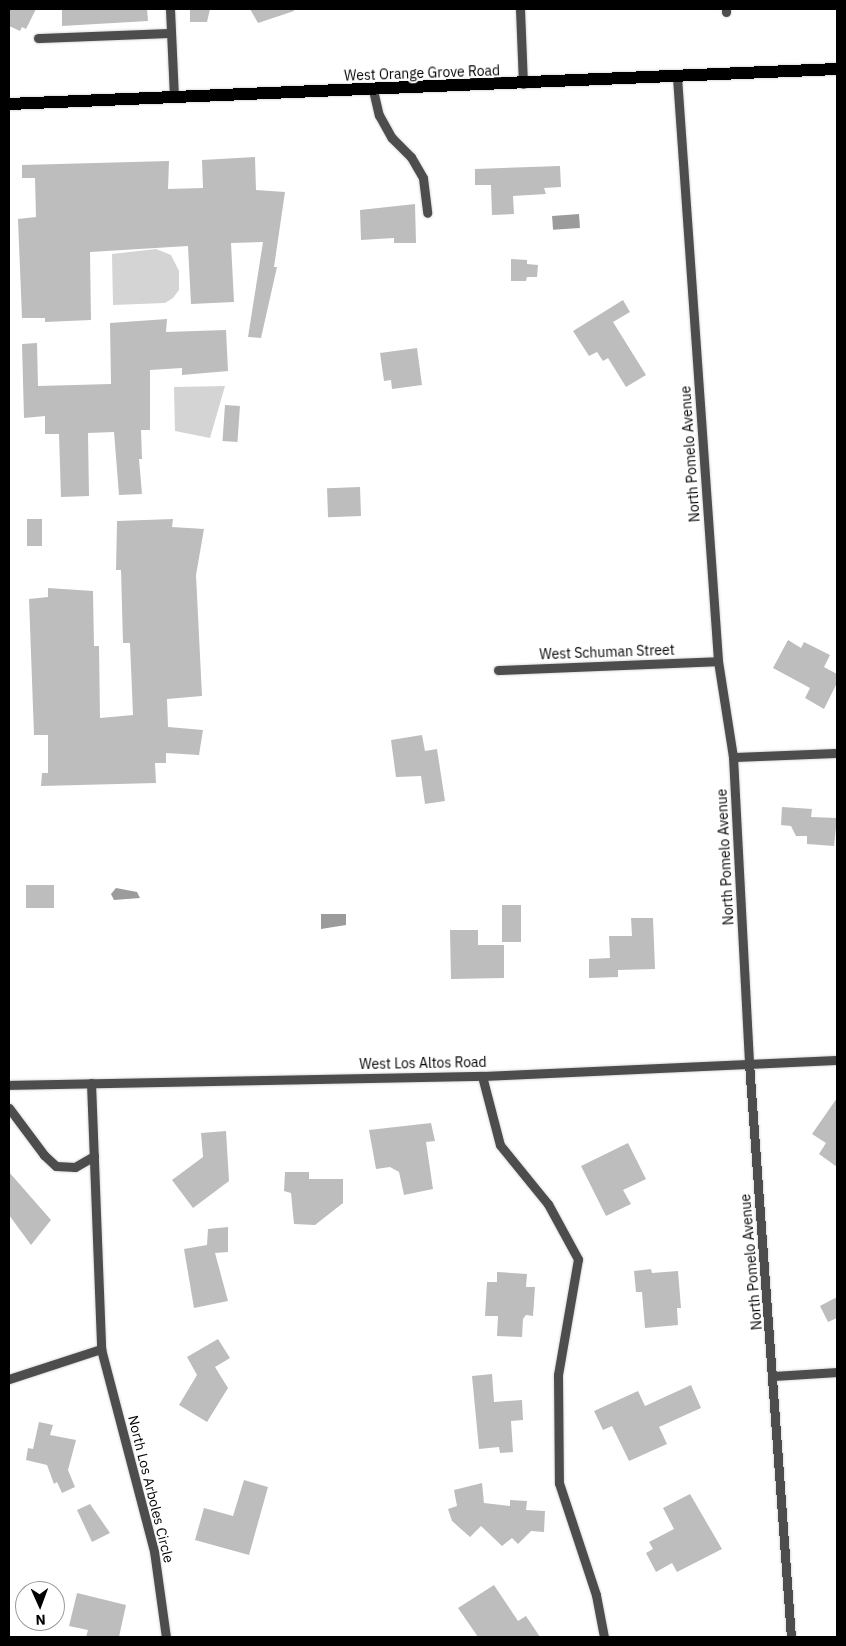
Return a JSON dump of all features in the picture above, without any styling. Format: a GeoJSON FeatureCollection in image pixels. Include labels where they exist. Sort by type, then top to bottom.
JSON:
{"type":"FeatureCollection","features":[{"type":"Feature","properties":{"kind":"main road","name":"West Orange Grove Road"},"geometry":{"type":"LineString","coordinates":[[9,104],[523,84],[837,69]]}},
{"type":"Feature","properties":{"kind":"street"},"geometry":{"type":"LineString","coordinates":[[170,9],[174,98]]}},
{"type":"Feature","properties":{"kind":"street"},"geometry":{"type":"LineString","coordinates":[[520,9],[523,84]]}},
{"type":"Feature","properties":{"kind":"street"},"geometry":{"type":"LineString","coordinates":[[38,38],[171,33]]}},
{"type":"Feature","properties":{"kind":"street","name":"North Pomelo Avenue"},"geometry":{"type":"LineString","coordinates":[[677,77],[718,661],[733,757],[749,1063],[774,1376],[791,1637]]}},
{"type":"Feature","properties":{"kind":"street"},"geometry":{"type":"LineString","coordinates":[[373,90],[379,115],[392,138],[411,157],[424,178],[426,213]]}},
{"type":"Feature","properties":{"kind":"street","name":"West Schuman Street"},"geometry":{"type":"LineString","coordinates":[[498,670],[718,661]]}},
{"type":"Feature","properties":{"kind":"street"},"geometry":{"type":"LineString","coordinates":[[733,757],[837,753]]}},
{"type":"Feature","properties":{"kind":"street","name":"West Los Altos Road"},"geometry":{"type":"LineString","coordinates":[[9,1086],[482,1076],[837,1060]]}},
{"type":"Feature","properties":{"kind":"street"},"geometry":{"type":"LineString","coordinates":[[482,1076],[500,1145],[548,1204],[578,1259],[558,1375],[559,1483],[596,1594],[604,1637]]}},
{"type":"Feature","properties":{"kind":"street","name":"North Los Arboles Circle"},"geometry":{"type":"LineString","coordinates":[[91,1083],[101,1349],[154,1550],[166,1637]]}},
{"type":"Feature","properties":{"kind":"street"},"geometry":{"type":"LineString","coordinates":[[9,1108],[44,1155],[56,1166],[75,1167],[94,1156]]}},
{"type":"Feature","properties":{"kind":"street"},"geometry":{"type":"LineString","coordinates":[[9,1379],[101,1349]]}},
{"type":"Feature","properties":{"kind":"street"},"geometry":{"type":"LineString","coordinates":[[774,1376],[837,1372]]}},
{"type":"Feature","properties":{"kind":"shaded area"},"geometry":{"type":"Polygon","coordinates":[[[579,214],[580,228],[553,230],[552,216],[579,214]]]}},
{"type":"Feature","properties":{"kind":"shaded area"},"geometry":{"type":"Polygon","coordinates":[[[156,249],[171,255],[179,271],[179,290],[173,298],[165,303],[113,305],[112,254],[156,249]]]}},
{"type":"Feature","properties":{"kind":"shaded area"},"geometry":{"type":"Polygon","coordinates":[[[225,386],[210,438],[175,431],[174,387],[225,386]]]}},
{"type":"Feature","properties":{"kind":"shaded area"},"geometry":{"type":"Polygon","coordinates":[[[116,888],[137,892],[140,898],[114,900],[111,894],[116,888]]]}},
{"type":"Feature","properties":{"kind":"shaded area"},"geometry":{"type":"Polygon","coordinates":[[[321,914],[346,914],[346,925],[321,929],[321,914]]]}},
{"type":"Feature","properties":{"kind":"building"},"geometry":{"type":"Polygon","coordinates":[[[9,9],[36,9],[26,29],[22,27],[20,31],[9,26],[9,9]]]}},
{"type":"Feature","properties":{"kind":"building"},"geometry":{"type":"Polygon","coordinates":[[[62,9],[147,9],[148,21],[62,26],[62,9]]]}},
{"type":"Feature","properties":{"kind":"building"},"geometry":{"type":"Polygon","coordinates":[[[190,9],[210,9],[207,22],[190,22],[190,9]]]}},
{"type":"Feature","properties":{"kind":"building"},"geometry":{"type":"Polygon","coordinates":[[[250,9],[293,9],[294,11],[258,23],[250,9]]]}},
{"type":"Feature","properties":{"kind":"building"},"geometry":{"type":"Polygon","coordinates":[[[255,157],[256,190],[285,192],[274,267],[277,267],[261,338],[248,337],[263,242],[231,243],[234,302],[191,304],[188,246],[90,252],[91,320],[45,322],[45,318],[22,318],[18,219],[36,217],[35,178],[22,178],[22,165],[169,161],[168,189],[203,188],[202,160],[255,157]]]}},
{"type":"Feature","properties":{"kind":"building"},"geometry":{"type":"Polygon","coordinates":[[[560,166],[561,187],[544,188],[546,194],[513,196],[514,214],[492,215],[491,185],[475,185],[475,169],[560,166]]]}},
{"type":"Feature","properties":{"kind":"building"},"geometry":{"type":"Polygon","coordinates":[[[415,204],[416,243],[394,243],[394,238],[361,240],[360,210],[415,204]]]}},
{"type":"Feature","properties":{"kind":"building"},"geometry":{"type":"Polygon","coordinates":[[[511,259],[527,260],[527,264],[538,265],[537,277],[527,277],[526,281],[511,281],[511,259]]]}},
{"type":"Feature","properties":{"kind":"building"},"geometry":{"type":"Polygon","coordinates":[[[623,300],[630,312],[613,322],[646,375],[626,387],[608,358],[603,361],[597,352],[589,356],[573,331],[623,300]]]}},
{"type":"Feature","properties":{"kind":"building"},"geometry":{"type":"Polygon","coordinates":[[[167,319],[166,332],[226,330],[228,371],[182,375],[182,368],[150,370],[150,430],[141,430],[142,459],[139,459],[142,494],[119,495],[114,432],[88,433],[89,496],[61,497],[59,434],[45,434],[45,416],[24,418],[22,344],[37,343],[38,386],[111,384],[110,323],[167,319]]]}},
{"type":"Feature","properties":{"kind":"building"},"geometry":{"type":"Polygon","coordinates":[[[417,348],[422,385],[392,389],[391,380],[384,381],[380,353],[417,348]]]}},
{"type":"Feature","properties":{"kind":"building"},"geometry":{"type":"Polygon","coordinates":[[[225,405],[240,406],[237,442],[222,441],[225,405]]]}},
{"type":"Feature","properties":{"kind":"building"},"geometry":{"type":"Polygon","coordinates":[[[360,487],[361,516],[328,517],[327,488],[360,487]]]}},
{"type":"Feature","properties":{"kind":"building"},"geometry":{"type":"Polygon","coordinates":[[[27,519],[42,519],[42,546],[27,546],[27,519]]]}},
{"type":"Feature","properties":{"kind":"building"},"geometry":{"type":"Polygon","coordinates":[[[173,519],[172,527],[204,529],[196,575],[202,696],[167,699],[168,727],[203,730],[199,755],[166,753],[166,763],[155,763],[156,783],[41,786],[42,773],[48,773],[48,735],[34,735],[29,599],[48,597],[48,588],[93,591],[94,646],[99,646],[100,718],[133,715],[130,643],[123,643],[121,570],[116,570],[117,521],[173,519]]]}},
{"type":"Feature","properties":{"kind":"building"},"geometry":{"type":"Polygon","coordinates":[[[788,640],[801,648],[804,642],[830,655],[824,667],[837,674],[837,683],[824,709],[805,698],[810,688],[773,668],[788,640]]]}},
{"type":"Feature","properties":{"kind":"building"},"geometry":{"type":"Polygon","coordinates":[[[422,735],[425,751],[437,749],[445,801],[425,804],[421,776],[396,777],[391,740],[422,735]]]}},
{"type":"Feature","properties":{"kind":"building"},"geometry":{"type":"Polygon","coordinates":[[[782,807],[812,809],[811,817],[837,818],[834,846],[807,844],[807,836],[796,836],[791,826],[781,825],[782,807]]]}},
{"type":"Feature","properties":{"kind":"building"},"geometry":{"type":"Polygon","coordinates":[[[26,885],[54,885],[54,908],[26,908],[26,885]]]}},
{"type":"Feature","properties":{"kind":"building"},"geometry":{"type":"Polygon","coordinates":[[[502,905],[521,905],[521,942],[502,942],[502,905]]]}},
{"type":"Feature","properties":{"kind":"building"},"geometry":{"type":"Polygon","coordinates":[[[631,918],[653,918],[655,969],[618,970],[618,977],[589,978],[589,959],[610,958],[609,936],[632,936],[631,918]]]}},
{"type":"Feature","properties":{"kind":"building"},"geometry":{"type":"Polygon","coordinates":[[[450,930],[478,930],[478,945],[504,945],[504,978],[451,979],[450,930]]]}},
{"type":"Feature","properties":{"kind":"building"},"geometry":{"type":"Polygon","coordinates":[[[837,1098],[837,1167],[819,1154],[826,1143],[812,1134],[837,1098]]]}},
{"type":"Feature","properties":{"kind":"building"},"geometry":{"type":"Polygon","coordinates":[[[431,1123],[435,1141],[426,1142],[433,1189],[404,1195],[399,1172],[390,1167],[376,1169],[369,1130],[431,1123]]]}},
{"type":"Feature","properties":{"kind":"building"},"geometry":{"type":"Polygon","coordinates":[[[226,1131],[229,1181],[193,1208],[172,1180],[203,1157],[201,1133],[226,1131]]]}},
{"type":"Feature","properties":{"kind":"building"},"geometry":{"type":"Polygon","coordinates":[[[628,1143],[646,1179],[623,1190],[631,1204],[606,1216],[581,1166],[628,1143]]]}},
{"type":"Feature","properties":{"kind":"building"},"geometry":{"type":"Polygon","coordinates":[[[9,1172],[51,1220],[31,1245],[9,1215],[9,1172]]]}},
{"type":"Feature","properties":{"kind":"building"},"geometry":{"type":"Polygon","coordinates":[[[285,1172],[309,1172],[309,1179],[343,1179],[343,1203],[315,1225],[294,1224],[291,1193],[284,1191],[285,1172]]]}},
{"type":"Feature","properties":{"kind":"building"},"geometry":{"type":"Polygon","coordinates":[[[228,1227],[228,1252],[215,1253],[228,1301],[194,1308],[184,1249],[207,1245],[208,1229],[228,1227]]]}},
{"type":"Feature","properties":{"kind":"building"},"geometry":{"type":"Polygon","coordinates":[[[651,1269],[652,1273],[678,1271],[681,1308],[677,1308],[678,1325],[645,1328],[642,1292],[636,1292],[634,1271],[651,1269]]]}},
{"type":"Feature","properties":{"kind":"building"},"geometry":{"type":"Polygon","coordinates":[[[497,1272],[527,1274],[526,1287],[535,1287],[533,1316],[526,1315],[523,1319],[522,1337],[497,1336],[498,1316],[485,1316],[487,1282],[497,1282],[497,1272]]]}},
{"type":"Feature","properties":{"kind":"building"},"geometry":{"type":"Polygon","coordinates":[[[837,1297],[837,1318],[828,1322],[820,1306],[837,1297]]]}},
{"type":"Feature","properties":{"kind":"building"},"geometry":{"type":"Polygon","coordinates":[[[218,1339],[230,1358],[215,1367],[228,1388],[207,1422],[179,1405],[197,1375],[187,1357],[218,1339]]]}},
{"type":"Feature","properties":{"kind":"building"},"geometry":{"type":"Polygon","coordinates":[[[492,1374],[494,1402],[522,1400],[523,1420],[511,1421],[513,1452],[500,1453],[499,1447],[479,1449],[472,1376],[492,1374]]]}},
{"type":"Feature","properties":{"kind":"building"},"geometry":{"type":"Polygon","coordinates":[[[691,1385],[701,1408],[659,1427],[667,1444],[629,1461],[612,1426],[603,1430],[594,1411],[638,1391],[645,1406],[691,1385]]]}},
{"type":"Feature","properties":{"kind":"building"},"geometry":{"type":"Polygon","coordinates":[[[39,1422],[53,1425],[50,1435],[76,1440],[68,1470],[75,1487],[62,1493],[57,1482],[54,1484],[47,1465],[26,1460],[28,1448],[33,1449],[39,1422]]]}},
{"type":"Feature","properties":{"kind":"building"},"geometry":{"type":"Polygon","coordinates":[[[244,1480],[268,1487],[249,1555],[195,1540],[204,1508],[233,1516],[244,1480]]]}},
{"type":"Feature","properties":{"kind":"building"},"geometry":{"type":"Polygon","coordinates":[[[482,1483],[484,1503],[510,1506],[510,1500],[527,1501],[526,1510],[545,1511],[544,1532],[531,1531],[518,1544],[512,1538],[502,1546],[481,1526],[470,1537],[452,1521],[448,1509],[457,1506],[454,1490],[482,1483]]]}},
{"type":"Feature","properties":{"kind":"building"},"geometry":{"type":"Polygon","coordinates":[[[690,1494],[722,1549],[677,1572],[672,1563],[656,1572],[646,1553],[653,1549],[649,1542],[674,1529],[663,1508],[690,1494]]]}},
{"type":"Feature","properties":{"kind":"building"},"geometry":{"type":"Polygon","coordinates":[[[90,1504],[110,1533],[92,1542],[77,1510],[90,1504]]]}},
{"type":"Feature","properties":{"kind":"building"},"geometry":{"type":"Polygon","coordinates":[[[494,1585],[518,1621],[526,1616],[540,1637],[478,1637],[458,1608],[494,1585]]]}},
{"type":"Feature","properties":{"kind":"building"},"geometry":{"type":"Polygon","coordinates":[[[77,1593],[126,1605],[119,1637],[86,1637],[88,1630],[69,1626],[77,1593]]]}}]}
